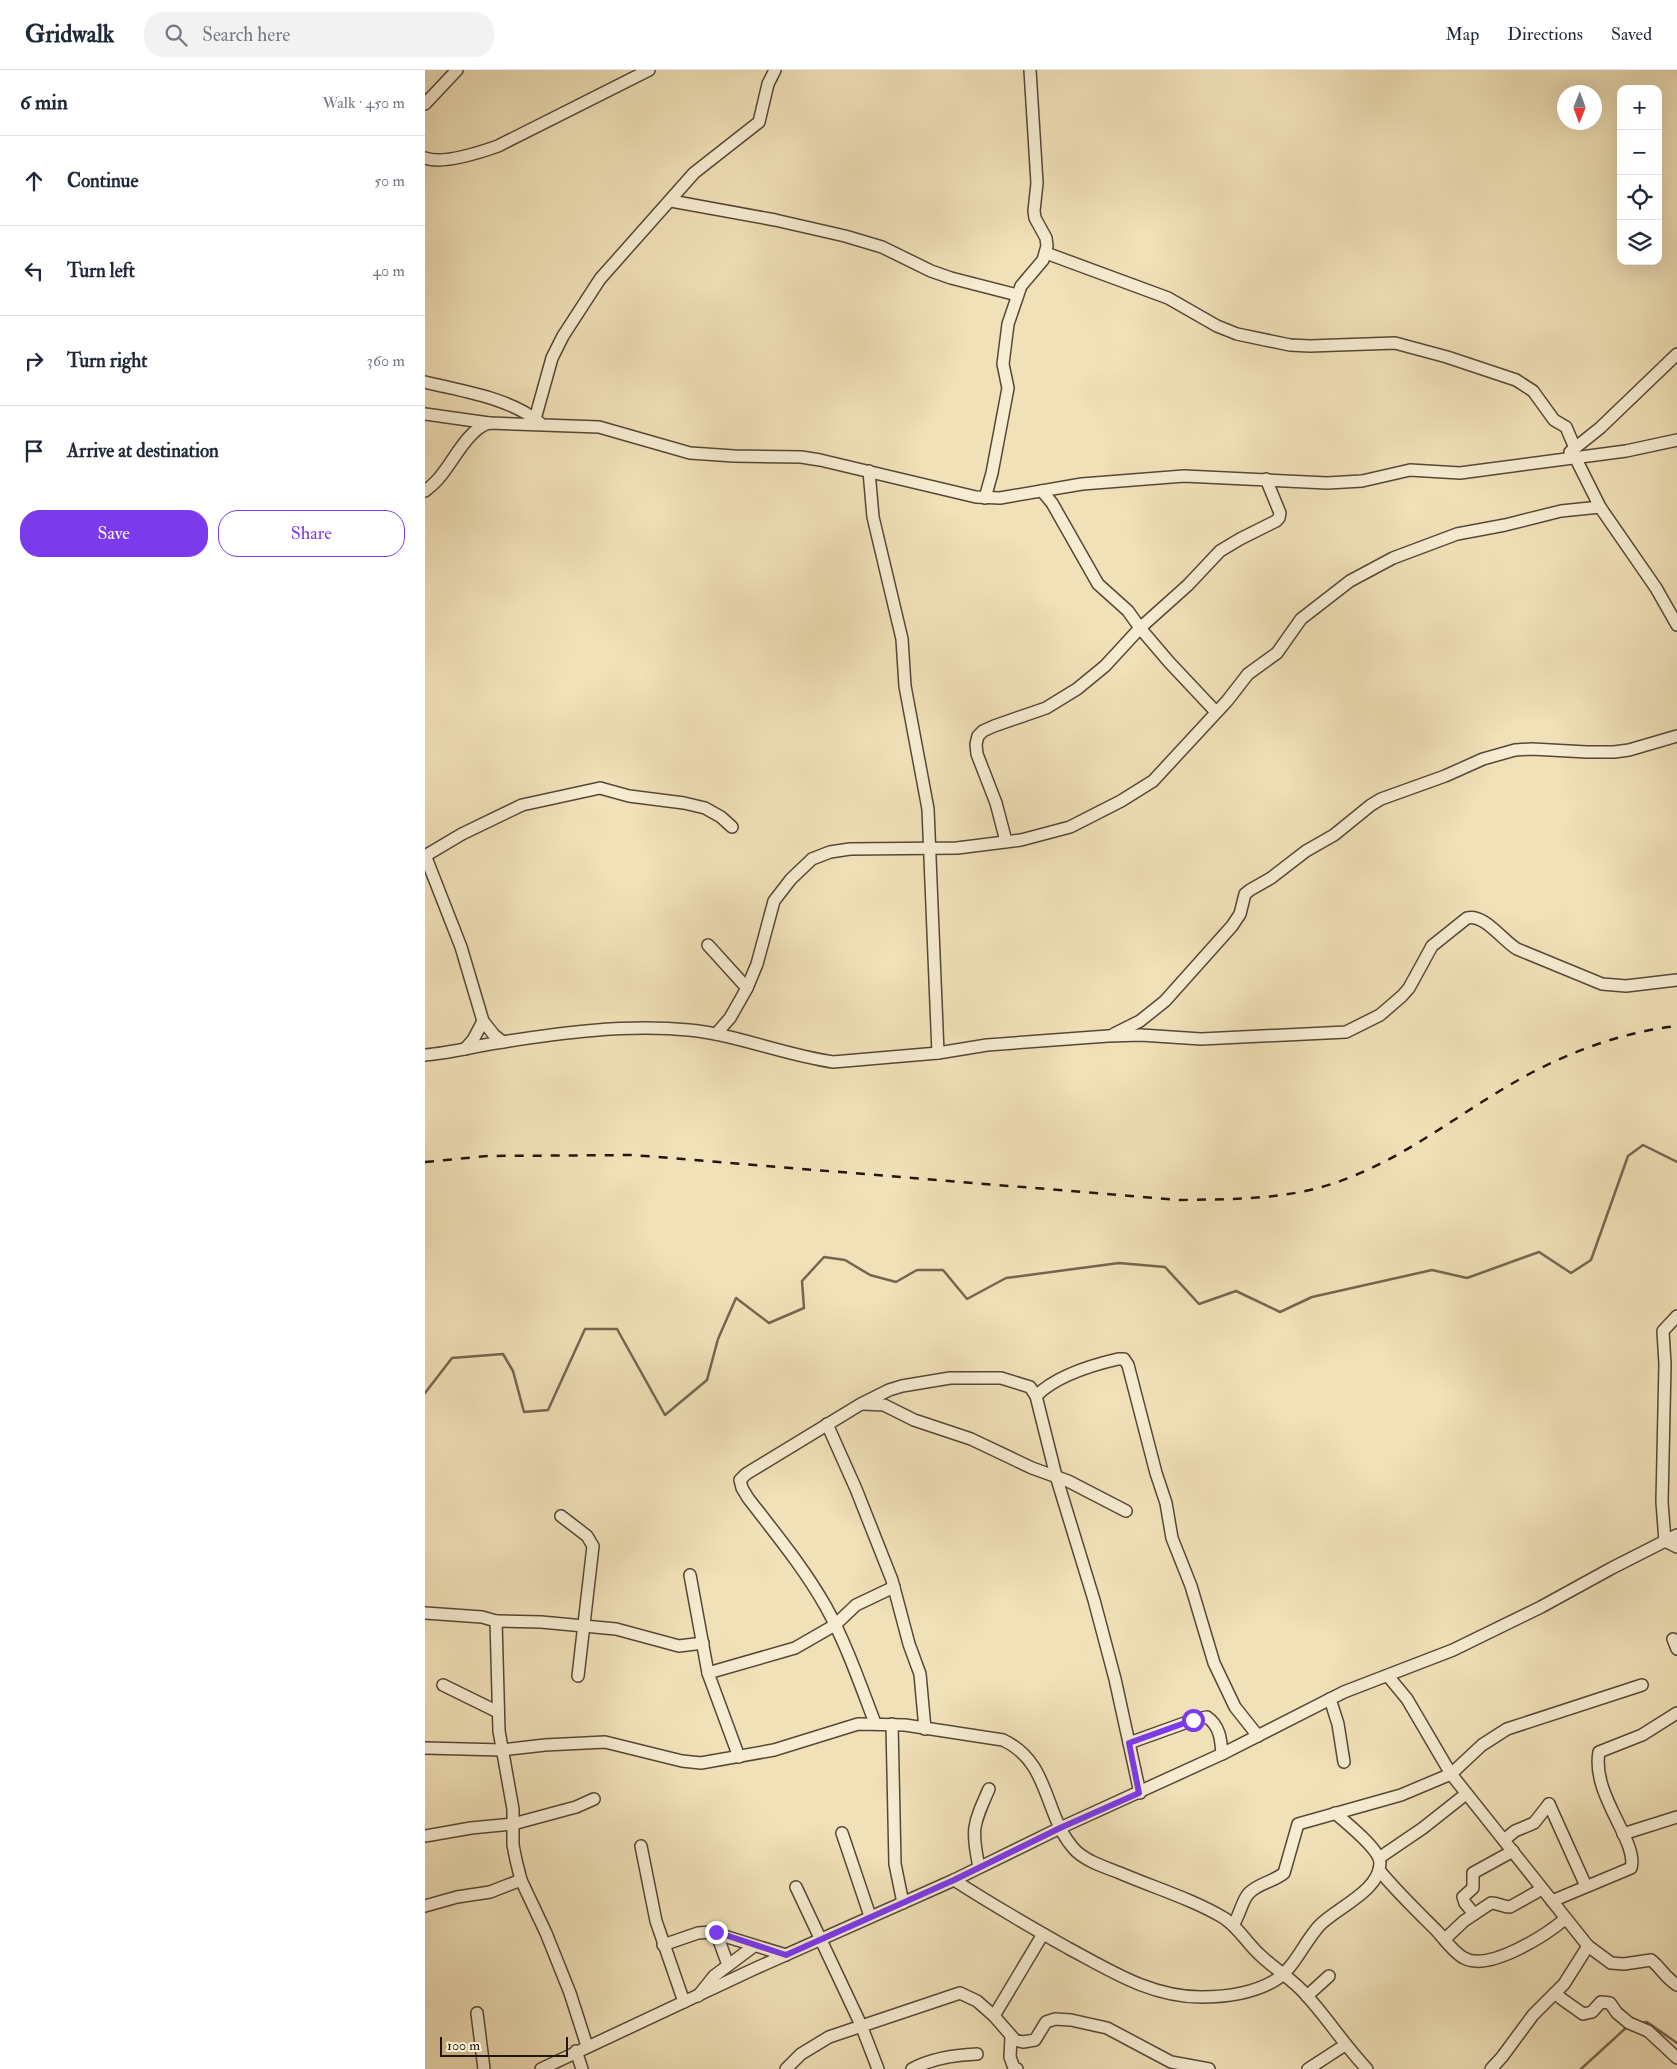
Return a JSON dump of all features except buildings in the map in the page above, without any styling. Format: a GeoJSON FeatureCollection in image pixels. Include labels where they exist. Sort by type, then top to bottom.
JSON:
{"type":"FeatureCollection","features":[{"type":"Feature","properties":{"kind":"street"},"geometry":{"type":"LineString","coordinates":[[425,104],[457,70]]}},
{"type":"Feature","properties":{"kind":"street"},"geometry":{"type":"LineString","coordinates":[[425,158],[430,160],[447,158],[481,152],[498,146],[649,70]]}},
{"type":"Feature","properties":{"kind":"street"},"geometry":{"type":"LineString","coordinates":[[538,421],[552,358],[563,336],[600,279],[671,201],[693,173],[759,122],[768,84],[775,70]]}},
{"type":"Feature","properties":{"kind":"street"},"geometry":{"type":"LineString","coordinates":[[985,498],[992,473],[1007,388],[1003,357],[1008,324],[1017,295],[1025,279],[1043,260],[1046,253],[1046,238],[1035,218],[1034,212],[1037,182],[1030,70]]}},
{"type":"Feature","properties":{"kind":"street"},"geometry":{"type":"LineString","coordinates":[[671,201],[775,220],[845,236],[882,247],[931,271],[1017,295]]}},
{"type":"Feature","properties":{"kind":"street"},"geometry":{"type":"LineString","coordinates":[[1046,253],[1168,298],[1217,326],[1237,334],[1290,345],[1395,344],[1447,357],[1516,380],[1533,391],[1554,420],[1566,427],[1600,507],[1657,588],[1677,625]]}},
{"type":"Feature","properties":{"kind":"street"},"geometry":{"type":"LineString","coordinates":[[425,414],[489,423],[538,421],[599,427],[690,453],[801,457],[985,498],[1014,496],[1082,484],[1184,476],[1266,479],[1327,484],[1344,483],[1411,470],[1460,473],[1559,459],[1575,452],[1677,354]]}},
{"type":"Feature","properties":{"kind":"street"},"geometry":{"type":"LineString","coordinates":[[425,382],[462,390],[514,407],[538,421]]}},
{"type":"Feature","properties":{"kind":"street"},"geometry":{"type":"LineString","coordinates":[[425,491],[439,479],[473,434],[489,423]]}},
{"type":"Feature","properties":{"kind":"street"},"geometry":{"type":"LineString","coordinates":[[1575,452],[1626,451],[1677,440]]}},
{"type":"Feature","properties":{"kind":"street"},"geometry":{"type":"LineString","coordinates":[[869,471],[873,517],[901,639],[905,686],[928,809],[938,1053]]}},
{"type":"Feature","properties":{"kind":"street"},"geometry":{"type":"LineString","coordinates":[[1006,841],[995,803],[977,754],[976,744],[979,736],[983,731],[994,726],[1046,708],[1077,689],[1105,666],[1140,628],[1188,585],[1220,551],[1279,518],[1279,508],[1266,479]]}},
{"type":"Feature","properties":{"kind":"street"},"geometry":{"type":"LineString","coordinates":[[1042,491],[1052,504],[1098,584],[1128,611],[1169,662],[1216,712]]}},
{"type":"Feature","properties":{"kind":"street"},"geometry":{"type":"LineString","coordinates":[[716,1034],[730,1018],[747,988],[757,964],[774,901],[791,879],[812,859],[829,852],[850,849],[957,848],[1034,838],[1070,827],[1134,794],[1153,780],[1216,712],[1248,674],[1277,652],[1310,611],[1343,586],[1393,558],[1457,534],[1505,526],[1561,511],[1600,507]]}},
{"type":"Feature","properties":{"kind":"street"},"geometry":{"type":"LineString","coordinates":[[1107,1036],[1134,1025],[1165,1001],[1232,926],[1239,914],[1245,894],[1271,878],[1306,850],[1334,835],[1381,799],[1483,759],[1515,750],[1541,749],[1614,752],[1629,750],[1677,736]]}},
{"type":"Feature","properties":{"kind":"street"},"geometry":{"type":"LineString","coordinates":[[503,1042],[483,1020],[461,947],[425,855],[462,834],[522,805],[600,788],[629,796],[683,803],[705,808],[721,816],[732,827]]}},
{"type":"Feature","properties":{"kind":"street"},"geometry":{"type":"LineString","coordinates":[[425,1055],[503,1042],[626,1027],[689,1030],[716,1034],[817,1060],[833,1062],[938,1053],[987,1045],[1107,1036],[1141,1035],[1201,1039],[1337,1033],[1354,1030],[1380,1015],[1409,988],[1432,946],[1467,918],[1473,917],[1484,921],[1507,943],[1517,949],[1602,984],[1626,986],[1677,980]]}},
{"type":"Feature","properties":{"kind":"street"},"geometry":{"type":"LineString","coordinates":[[708,945],[747,988]]}},
{"type":"Feature","properties":{"kind":"street"},"geometry":{"type":"LineString","coordinates":[[465,1048],[473,1040],[483,1020]]}},
{"type":"Feature","properties":{"kind":"street"},"geometry":{"type":"LineString","coordinates":[[1665,1541],[1662,1502],[1665,1364],[1663,1331],[1677,1316]]}},
{"type":"Feature","properties":{"kind":"street"},"geometry":{"type":"LineString","coordinates":[[1036,1396],[1045,1388],[1082,1369],[1118,1358],[1124,1359],[1166,1504],[1172,1538],[1191,1586],[1214,1663],[1235,1706],[1258,1736]]}},
{"type":"Feature","properties":{"kind":"street"},"geometry":{"type":"LineString","coordinates":[[875,1723],[835,1625],[805,1575],[748,1498],[740,1480],[746,1474],[827,1424],[889,1390],[902,1386],[966,1377],[1014,1380],[1030,1387],[1036,1396],[1056,1476],[1094,1600],[1129,1743],[1139,1793]]}},
{"type":"Feature","properties":{"kind":"street"},"geometry":{"type":"LineString","coordinates":[[861,1404],[884,1405],[905,1416],[971,1439],[1032,1468],[1056,1476],[1125,1511]]}},
{"type":"Feature","properties":{"kind":"street"},"geometry":{"type":"LineString","coordinates":[[827,1424],[856,1490],[894,1587],[909,1644],[920,1674],[925,1729]]}},
{"type":"Feature","properties":{"kind":"street"},"geometry":{"type":"LineString","coordinates":[[561,1516],[587,1536],[593,1546],[578,1676]]}},
{"type":"Feature","properties":{"kind":"street"},"geometry":{"type":"LineString","coordinates":[[541,2069],[576,2051],[820,1941],[870,1916],[954,1880],[1060,1828],[1222,1754],[1330,1699],[1453,1650],[1541,1607],[1677,1535]]}},
{"type":"Feature","properties":{"kind":"street"},"geometry":{"type":"LineString","coordinates":[[1665,1541],[1677,1547]]}},
{"type":"Feature","properties":{"kind":"street"},"geometry":{"type":"LineString","coordinates":[[690,1575],[708,1673],[739,1757]]}},
{"type":"Feature","properties":{"kind":"street"},"geometry":{"type":"LineString","coordinates":[[708,1673],[783,1652],[810,1640],[835,1625],[856,1605],[894,1587]]}},
{"type":"Feature","properties":{"kind":"street"},"geometry":{"type":"LineString","coordinates":[[425,1613],[482,1617],[496,1621],[585,1625],[632,1632],[671,1645],[703,1642]]}},
{"type":"Feature","properties":{"kind":"street"},"geometry":{"type":"LineString","coordinates":[[496,1621],[498,1712],[502,1750],[513,1809],[513,1845],[521,1880],[543,1926],[570,1993],[587,2046]]}},
{"type":"Feature","properties":{"kind":"street"},"geometry":{"type":"LineString","coordinates":[[1388,1676],[1407,1699],[1451,1774],[1588,1946],[1611,1963],[1624,1964],[1651,1960],[1659,1966],[1665,1976],[1677,1985]]}},
{"type":"Feature","properties":{"kind":"street"},"geometry":{"type":"LineString","coordinates":[[443,1685],[498,1712]]}},
{"type":"Feature","properties":{"kind":"street"},"geometry":{"type":"LineString","coordinates":[[1233,1925],[1248,1894],[1262,1884],[1278,1878],[1284,1873],[1298,1824],[1401,1795],[1451,1774],[1483,1745],[1507,1730],[1641,1685]]}},
{"type":"Feature","properties":{"kind":"street"},"geometry":{"type":"LineString","coordinates":[[1330,1699],[1338,1724],[1344,1762]]}},
{"type":"Feature","properties":{"kind":"street"},"geometry":{"type":"LineString","coordinates":[[1552,1901],[1631,1868],[1632,1860],[1623,1834],[1606,1801],[1599,1780],[1597,1767],[1599,1752],[1642,1735],[1677,1713]]}},
{"type":"Feature","properties":{"kind":"street"},"geometry":{"type":"LineString","coordinates":[[1129,1743],[1193,1720],[1207,1717],[1213,1721],[1220,1734],[1222,1754]]}},
{"type":"Feature","properties":{"kind":"street"},"geometry":{"type":"LineString","coordinates":[[425,1748],[502,1750],[545,1745],[605,1742],[691,1763],[739,1757],[792,1745],[846,1727],[875,1723],[995,1738],[1017,1748],[1031,1762],[1049,1797],[1060,1828],[1076,1850],[1090,1860],[1189,1901],[1224,1918],[1233,1925],[1259,1954],[1285,1974],[1307,1996],[1345,2045],[1367,2069]]}},
{"type":"Feature","properties":{"kind":"street"},"geometry":{"type":"LineString","coordinates":[[892,1724],[895,1864],[903,1903]]}},
{"type":"Feature","properties":{"kind":"street"},"geometry":{"type":"LineString","coordinates":[[979,1867],[974,1827],[989,1789]]}},
{"type":"Feature","properties":{"kind":"street"},"geometry":{"type":"LineString","coordinates":[[954,1880],[1043,1934],[1125,1979],[1149,1989],[1200,1997],[1252,1991],[1285,1974],[1319,1926],[1372,1883],[1379,1864],[1467,1794]]}},
{"type":"Feature","properties":{"kind":"street"},"geometry":{"type":"LineString","coordinates":[[425,1836],[471,1828],[513,1824],[594,1799]]}},
{"type":"Feature","properties":{"kind":"street"},"geometry":{"type":"LineString","coordinates":[[1504,1840],[1515,1831],[1534,1823],[1549,1804],[1586,1886]]}},
{"type":"Feature","properties":{"kind":"street"},"geometry":{"type":"LineString","coordinates":[[1335,1813],[1359,1835],[1407,1901],[1465,1959],[1481,1961],[1527,1945],[1540,1938],[1565,1919]]}},
{"type":"Feature","properties":{"kind":"street"},"geometry":{"type":"LineString","coordinates":[[1623,1834],[1677,1817]]}},
{"type":"Feature","properties":{"kind":"street"},"geometry":{"type":"LineString","coordinates":[[842,1833],[870,1916]]}},
{"type":"Feature","properties":{"kind":"street"},"geometry":{"type":"LineString","coordinates":[[641,1846],[654,1914],[684,2002]]}},
{"type":"Feature","properties":{"kind":"street"},"geometry":{"type":"LineString","coordinates":[[1475,1914],[1463,1898],[1473,1888],[1474,1872],[1513,1851]]}},
{"type":"Feature","properties":{"kind":"street"},"geometry":{"type":"LineString","coordinates":[[425,1906],[457,1897],[490,1892],[521,1880]]}},
{"type":"Feature","properties":{"kind":"street"},"geometry":{"type":"LineString","coordinates":[[796,1887],[861,2025],[878,2069]]}},
{"type":"Feature","properties":{"kind":"street"},"geometry":{"type":"LineString","coordinates":[[1445,1939],[1491,1903],[1510,1907],[1542,1889]]}},
{"type":"Feature","properties":{"kind":"street"},"geometry":{"type":"LineString","coordinates":[[663,1945],[697,1933],[716,1932],[786,1955]]}},
{"type":"Feature","properties":{"kind":"street"},"geometry":{"type":"LineString","coordinates":[[716,1932],[728,1965]]}},
{"type":"Feature","properties":{"kind":"street"},"geometry":{"type":"LineString","coordinates":[[994,2016],[1043,1934]]}},
{"type":"Feature","properties":{"kind":"street"},"geometry":{"type":"LineString","coordinates":[[698,1996],[707,1983],[754,1946]]}},
{"type":"Feature","properties":{"kind":"street"},"geometry":{"type":"LineString","coordinates":[[1491,2069],[1533,2015],[1571,1974],[1588,1946]]}},
{"type":"Feature","properties":{"kind":"street"},"geometry":{"type":"LineString","coordinates":[[1307,1996],[1329,1976]]}},
{"type":"Feature","properties":{"kind":"street"},"geometry":{"type":"LineString","coordinates":[[786,2069],[794,2059],[820,2041],[861,2025],[960,1993],[977,2001],[994,2016],[1011,2037],[1023,2042],[1031,2041],[1038,2037],[1046,2022],[1050,2020],[1077,2021],[1107,2028],[1171,2062],[1209,2069]]}},
{"type":"Feature","properties":{"kind":"street"},"geometry":{"type":"LineString","coordinates":[[1555,1993],[1583,2014],[1592,2012],[1601,2002],[1610,2003],[1633,2025],[1648,2031],[1677,2058]]}},
{"type":"Feature","properties":{"kind":"street"},"geometry":{"type":"LineString","coordinates":[[477,2013],[484,2069]]}},
{"type":"Feature","properties":{"kind":"street"},"geometry":{"type":"LineString","coordinates":[[1011,2037],[1010,2057],[1015,2069]]}},
{"type":"Feature","properties":{"kind":"street"},"geometry":{"type":"LineString","coordinates":[[1308,2069],[1345,2045]]}},
{"type":"Feature","properties":{"kind":"street"},"geometry":{"type":"LineString","coordinates":[[576,2051],[582,2069]]}},
{"type":"Feature","properties":{"kind":"street"},"geometry":{"type":"LineString","coordinates":[[912,2069],[945,2057],[977,2054]]}},
{"type":"Feature","properties":{"kind":"waterway"},"geometry":{"type":"LineString","coordinates":[[425,1393],[452,1358],[503,1354],[513,1371],[524,1412],[548,1410],[585,1329],[617,1329],[665,1415],[707,1380],[718,1339],[736,1298],[769,1323],[804,1308],[802,1281],[824,1257],[845,1260],[870,1275],[896,1282],[917,1270],[943,1270],[967,1299],[1006,1278],[1119,1263],[1165,1267],[1199,1304],[1236,1291],[1280,1312],[1312,1297],[1432,1270],[1467,1278],[1539,1252],[1571,1273],[1591,1260],[1628,1156],[1643,1145],[1677,1162]]}},
{"type":"Feature","properties":{"kind":"waterway"},"geometry":{"type":"LineString","coordinates":[[1640,2023],[1647,2022],[1677,2043]]}},
{"type":"Feature","properties":{"kind":"waterway"},"geometry":{"type":"LineString","coordinates":[[1581,2069],[1628,2026]]}},
{"type":"Feature","properties":{"kind":"railway"},"geometry":{"type":"LineString","coordinates":[[425,1162],[487,1156],[633,1155],[1180,1200],[1267,1197],[1330,1185],[1375,1166],[1420,1141],[1508,1086],[1566,1056],[1620,1037],[1677,1026]]}},
{"type":"Feature","properties":{"kind":"route"},"geometry":{"type":"LineString","coordinates":[[716,1932],[786,1955],[820,1941],[870,1916],[954,1880],[1004,1854],[1139,1793],[1129,1743],[1193,1720]]}}]}
